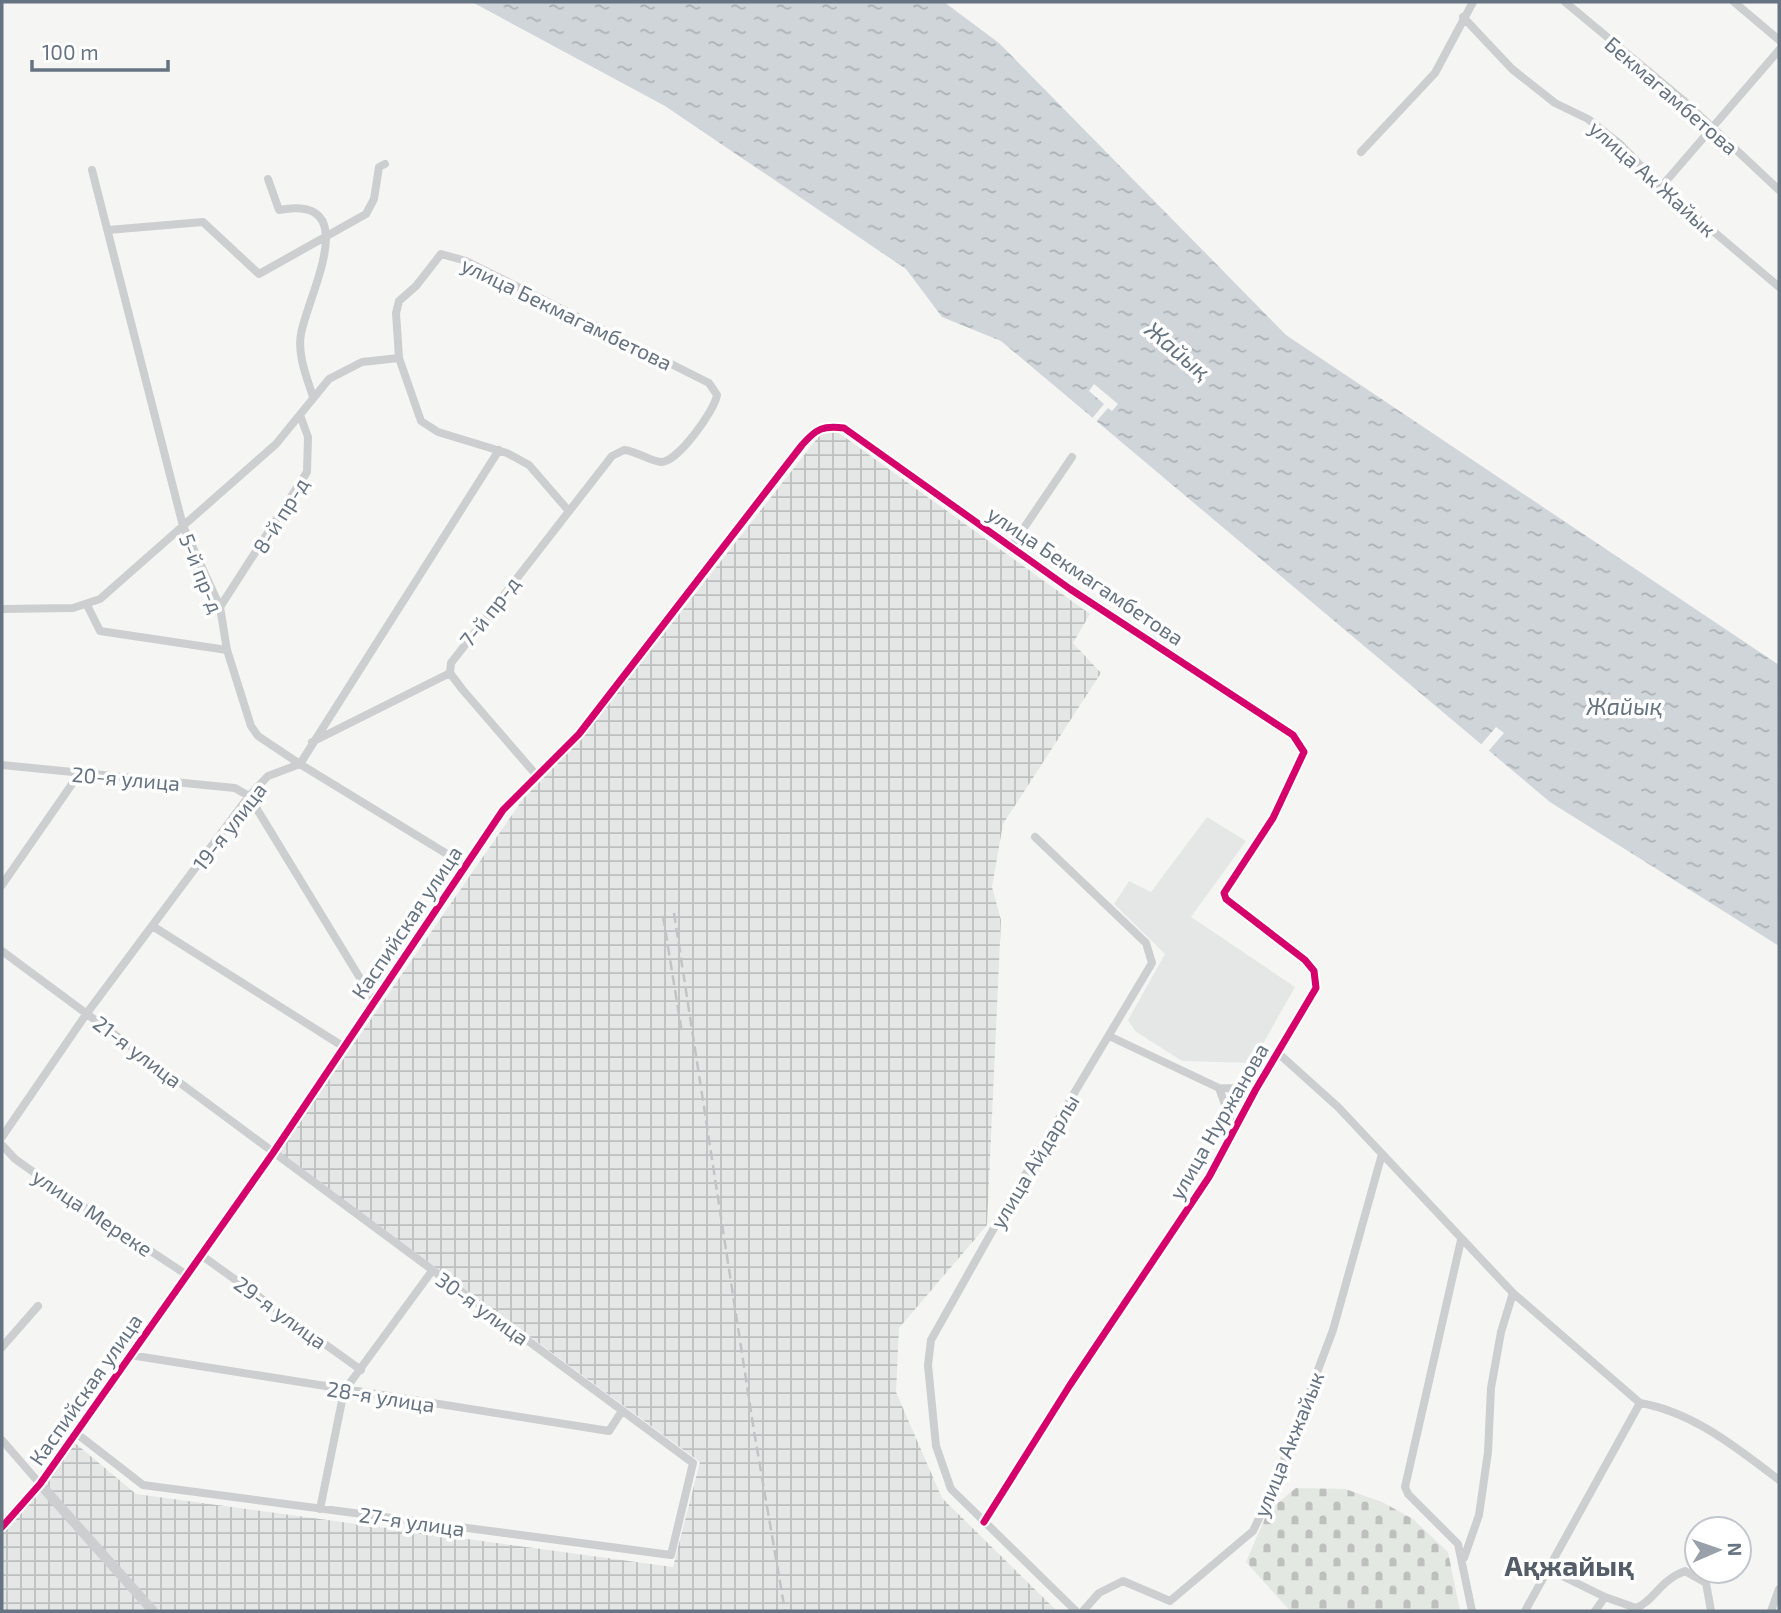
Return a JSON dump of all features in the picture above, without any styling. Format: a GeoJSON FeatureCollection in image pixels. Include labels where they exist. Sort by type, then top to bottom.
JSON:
{"type":"FeatureCollection","features":[{"type":"Feature","properties":{"kind":"street"},"geometry":{"type":"LineString","coordinates":[[1361,152],[1435,73],[1463,17],[1474,2]]}},
{"type":"Feature","properties":{"kind":"street","name":"Бекмагамбетова"},"geometry":{"type":"LineString","coordinates":[[1564,2],[1683,100],[1779,190]]}},
{"type":"Feature","properties":{"kind":"street"},"geometry":{"type":"LineString","coordinates":[[1734,2],[1779,40]]}},
{"type":"Feature","properties":{"kind":"street","name":"улица Ак Жайык"},"geometry":{"type":"LineString","coordinates":[[1463,17],[1512,69],[1555,103],[1588,119],[1621,145],[1661,187],[1779,288]]}},
{"type":"Feature","properties":{"kind":"street"},"geometry":{"type":"LineString","coordinates":[[1661,187],[1779,50]]}},
{"type":"Feature","properties":{"kind":"street"},"geometry":{"type":"LineString","coordinates":[[108,230],[203,222],[259,274],[366,214],[374,199],[379,167],[384,164]]}},
{"type":"Feature","properties":{"kind":"street","name":"5-й пр-д"},"geometry":{"type":"LineString","coordinates":[[92,170],[183,526],[220,607],[227,650],[251,726],[258,736],[300,764],[465,865]]}},
{"type":"Feature","properties":{"kind":"street"},"geometry":{"type":"LineString","coordinates":[[268,179],[279,210],[300,206],[314,209],[321,217],[326,259],[300,337],[313,397]]}},
{"type":"Feature","properties":{"kind":"street","name":"улица Бекмагамбетова"},"geometry":{"type":"LineString","coordinates":[[399,358],[396,313],[399,301],[416,286],[436,258],[448,254],[648,352],[715,388],[716,401],[676,457],[659,462],[624,450],[612,456],[598,470],[568,510]]}},
{"type":"Feature","properties":{"kind":"street"},"geometry":{"type":"LineString","coordinates":[[2,610],[87,605],[119,585],[276,444],[329,379],[362,362],[399,358],[421,421],[426,427],[499,450],[529,465],[568,510]]}},
{"type":"Feature","properties":{"kind":"street","name":"8-й пр-д"},"geometry":{"type":"LineString","coordinates":[[220,607],[307,472],[308,437],[300,415]]}},
{"type":"Feature","properties":{"kind":"street","name":"Каспийская улица"},"geometry":{"type":"LineString","coordinates":[[40,1484],[273,1153],[503,810],[579,734],[816,429],[827,425],[844,428]]}},
{"type":"Feature","properties":{"kind":"street","name":"улица Бекмагамбетова"},"geometry":{"type":"LineString","coordinates":[[844,428],[1011,547],[1293,735],[1304,752]]}},
{"type":"Feature","properties":{"kind":"street"},"geometry":{"type":"LineString","coordinates":[[300,764],[499,450]]}},
{"type":"Feature","properties":{"kind":"street"},"geometry":{"type":"LineString","coordinates":[[1011,547],[1072,457]]}},
{"type":"Feature","properties":{"kind":"street","name":"7-й пр-д"},"geometry":{"type":"LineString","coordinates":[[538,777],[450,673],[451,663],[568,510]]}},
{"type":"Feature","properties":{"kind":"street"},"geometry":{"type":"LineString","coordinates":[[87,605],[100,631],[227,650]]}},
{"type":"Feature","properties":{"kind":"street"},"geometry":{"type":"LineString","coordinates":[[312,743],[450,673]]}},
{"type":"Feature","properties":{"kind":"street","name":"улица Нуржанова"},"geometry":{"type":"LineString","coordinates":[[984,1522],[1070,1385],[1209,1177],[1256,1089],[1316,988],[1314,971],[1305,960],[1226,900],[1224,892],[1273,818],[1304,752]]}},
{"type":"Feature","properties":{"kind":"street","name":"19-я улица"},"geometry":{"type":"LineString","coordinates":[[2,1136],[87,1013],[154,927],[249,796],[268,776],[300,764]]}},
{"type":"Feature","properties":{"kind":"street","name":"20-я улица"},"geometry":{"type":"LineString","coordinates":[[2,765],[236,788],[249,796]]}},
{"type":"Feature","properties":{"kind":"street"},"geometry":{"type":"LineString","coordinates":[[2,885],[79,774]]}},
{"type":"Feature","properties":{"kind":"street"},"geometry":{"type":"LineString","coordinates":[[249,796],[374,1001]]}},
{"type":"Feature","properties":{"kind":"street","name":"улица Айдарлы"},"geometry":{"type":"LineString","coordinates":[[1035,837],[1146,943],[1152,963],[1003,1212],[931,1340],[928,1365],[936,1446],[951,1489],[1076,1611]]}},
{"type":"Feature","properties":{"kind":"street"},"geometry":{"type":"LineString","coordinates":[[154,927],[344,1047]]}},
{"type":"Feature","properties":{"kind":"street","name":"21-я улица"},"geometry":{"type":"LineString","coordinates":[[2,951],[273,1153]]}},
{"type":"Feature","properties":{"kind":"street"},"geometry":{"type":"LineString","coordinates":[[1109,1036],[1219,1088],[1256,1089]]}},
{"type":"Feature","properties":{"kind":"street"},"geometry":{"type":"LineString","coordinates":[[1278,1053],[1338,1107],[1513,1293],[1640,1403],[1665,1407],[1721,1437],[1779,1480]]}},
{"type":"Feature","properties":{"kind":"street"},"geometry":{"type":"LineString","coordinates":[[1219,1088],[1234,1130]]}},
{"type":"Feature","properties":{"kind":"street","name":"улица Мереке"},"geometry":{"type":"LineString","coordinates":[[2,1145],[15,1159],[46,1181],[187,1275]]}},
{"type":"Feature","properties":{"kind":"street","name":"30-я улица"},"geometry":{"type":"LineString","coordinates":[[273,1153],[692,1463]]}},
{"type":"Feature","properties":{"kind":"street","name":"улица Акжайык"},"geometry":{"type":"LineString","coordinates":[[1083,1611],[1099,1593],[1123,1581],[1170,1601],[1253,1531],[1273,1489],[1333,1331],[1382,1154]]}},
{"type":"Feature","properties":{"kind":"street"},"geometry":{"type":"LineString","coordinates":[[1461,1240],[1405,1487],[1408,1494],[1458,1544],[1464,1558],[1472,1611]]}},
{"type":"Feature","properties":{"kind":"street","name":"29-я улица"},"geometry":{"type":"LineString","coordinates":[[201,1255],[361,1370]]}},
{"type":"Feature","properties":{"kind":"street"},"geometry":{"type":"LineString","coordinates":[[320,1509],[344,1391],[432,1271]]}},
{"type":"Feature","properties":{"kind":"street"},"geometry":{"type":"LineString","coordinates":[[1464,1558],[1479,1515],[1488,1452],[1490,1388],[1501,1332],[1513,1293]]}},
{"type":"Feature","properties":{"kind":"street"},"geometry":{"type":"LineString","coordinates":[[2,1347],[38,1306]]}},
{"type":"Feature","properties":{"kind":"street","name":"28-я улица"},"geometry":{"type":"LineString","coordinates":[[131,1355],[344,1391],[609,1431],[622,1411]]}},
{"type":"Feature","properties":{"kind":"street"},"geometry":{"type":"LineString","coordinates":[[1525,1611],[1640,1403]]}},
{"type":"Feature","properties":{"kind":"street","name":"27-я улица"},"geometry":{"type":"LineString","coordinates":[[76,1433],[143,1485],[671,1555],[692,1463]]}},
{"type":"Feature","properties":{"kind":"street"},"geometry":{"type":"LineString","coordinates":[[2,1440],[153,1611]]}},
{"type":"Feature","properties":{"kind":"street"},"geometry":{"type":"LineString","coordinates":[[2,1527],[40,1484]]}},
{"type":"Feature","properties":{"kind":"street"},"geometry":{"type":"LineString","coordinates":[[1550,1570],[1605,1597],[1636,1608],[1645,1605],[1671,1576],[1685,1571],[1706,1583],[1710,1611]]}},
{"type":"Feature","properties":{"kind":"street"},"geometry":{"type":"LineString","coordinates":[[1771,1611],[1779,1589]]}},
{"type":"Feature","properties":{"kind":"street"},"geometry":{"type":"LineString","coordinates":[[1595,1611],[1605,1597]]}},
{"type":"Feature","properties":{"kind":"shaded area"},"geometry":{"type":"Polygon","coordinates":[[[823,431],[836,431],[1090,614],[1073,643],[1101,673],[1003,824],[992,887],[1001,920],[987,1225],[899,1328],[896,1392],[942,1498],[1057,1611],[2,1611],[2,1526],[75,1443],[136,1494],[673,1567],[700,1462],[279,1152],[523,799],[582,738],[823,431]]]}},
{"type":"Feature","properties":{"kind":"shaded area"},"geometry":{"type":"Polygon","coordinates":[[[1207,817],[1246,841],[1191,917],[1295,987],[1252,1063],[1182,1061],[1135,1031],[1128,1020],[1165,954],[1114,904],[1129,881],[1151,892],[1207,817]]]}},
{"type":"Feature","properties":{"kind":"green space"},"geometry":{"type":"Polygon","coordinates":[[[1296,1488],[1345,1489],[1382,1502],[1413,1519],[1448,1552],[1460,1611],[1290,1611],[1246,1562],[1268,1511],[1296,1488]]]}},
{"type":"Feature","properties":{"kind":"water","name":"Жайық"},"geometry":{"type":"Polygon","coordinates":[[[472,2],[944,2],[999,43],[1286,335],[1779,665],[1779,946],[1550,802],[1001,341],[942,317],[906,269],[665,106],[472,2]]]}},
{"type":"Feature","properties":{"kind":"pier"},"geometry":{"type":"Polygon","coordinates":[[[1094,384],[1118,404],[1112,411],[1108,408],[1094,424],[1090,421],[1104,404],[1089,391],[1094,384]]]}},
{"type":"Feature","properties":{"kind":"pier"},"geometry":{"type":"Polygon","coordinates":[[[1496,727],[1504,733],[1486,754],[1478,748],[1496,727]]]}},
{"type":"Feature","properties":{"kind":"railway"},"geometry":{"type":"LineString","coordinates":[[674,913],[754,1431],[785,1611]]}},
{"type":"Feature","properties":{"kind":"railway"},"geometry":{"type":"LineString","coordinates":[[663,916],[682,1033]]}},
{"type":"Feature","properties":{"kind":"cycle path"},"geometry":{"type":"LineString","coordinates":[[2,1527],[40,1484],[273,1153],[503,810],[579,734],[802,445],[816,432],[831,427],[844,428],[1070,589],[1293,735],[1304,752],[1273,818],[1224,893],[1226,899],[1305,960],[1314,971],[1316,988],[1256,1089],[1209,1177],[1070,1385],[984,1522]]}},
{"type":"Feature","properties":{"kind":"district","name":"Ақжайық"},"geometry":{"type":"Point","coordinates":[1569,1565]}}]}
